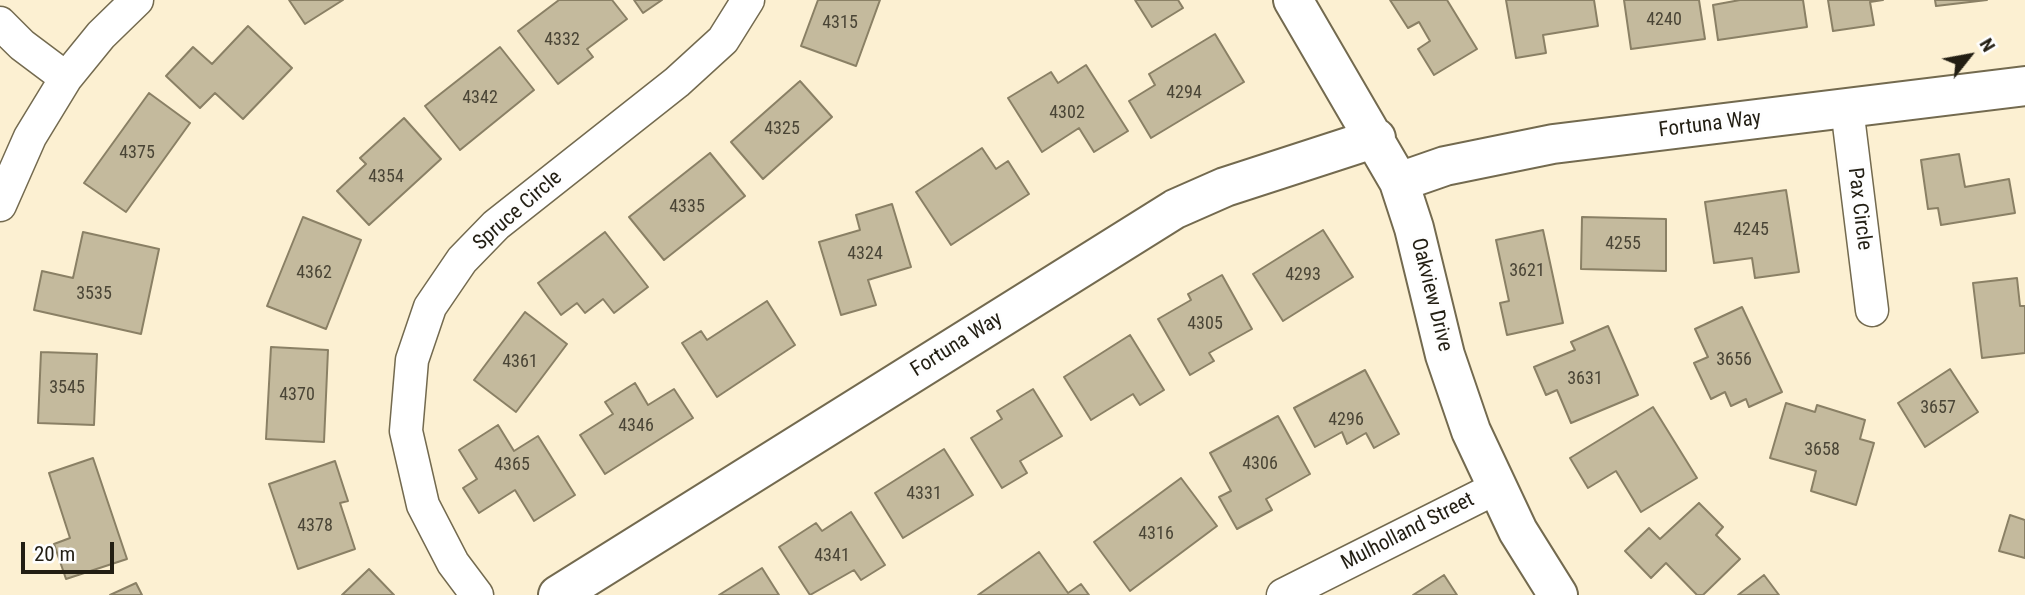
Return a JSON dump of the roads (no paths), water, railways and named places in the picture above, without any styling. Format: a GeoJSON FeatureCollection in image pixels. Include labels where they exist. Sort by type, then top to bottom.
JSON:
{"type":"FeatureCollection","features":[{"type":"Feature","properties":{"kind":"street"},"geometry":{"type":"LineString","coordinates":[[0,205],[30,137],[66,78],[101,35],[137,0]]}},
{"type":"Feature","properties":{"kind":"street","name":"Spruce Circle"},"geometry":{"type":"LineString","coordinates":[[477,595],[453,563],[423,505],[406,431],[412,360],[430,307],[462,260],[496,225],[677,82],[723,40],[748,0]]}},
{"type":"Feature","properties":{"kind":"street","name":"Oakview Drive"},"geometry":{"type":"LineString","coordinates":[[1293,0],[1377,138],[1399,181],[1414,228],[1445,355],[1471,431],[1496,488],[1558,595]]}},
{"type":"Feature","properties":{"kind":"street"},"geometry":{"type":"LineString","coordinates":[[0,23],[22,45],[66,78]]}},
{"type":"Feature","properties":{"kind":"street","name":"Fortuna Way"},"geometry":{"type":"LineString","coordinates":[[1399,181],[1445,166],[1553,144],[2025,86]]}},
{"type":"Feature","properties":{"kind":"street","name":"Pax Circle"},"geometry":{"type":"LineString","coordinates":[[1847,108],[1872,310]]}},
{"type":"Feature","properties":{"kind":"street","name":"Fortuna Way"},"geometry":{"type":"LineString","coordinates":[[558,595],[1175,209],[1225,187],[1377,138]]}},
{"type":"Feature","properties":{"kind":"street","name":"Mulholland Street"},"geometry":{"type":"LineString","coordinates":[[1283,595],[1496,488]]}}]}
